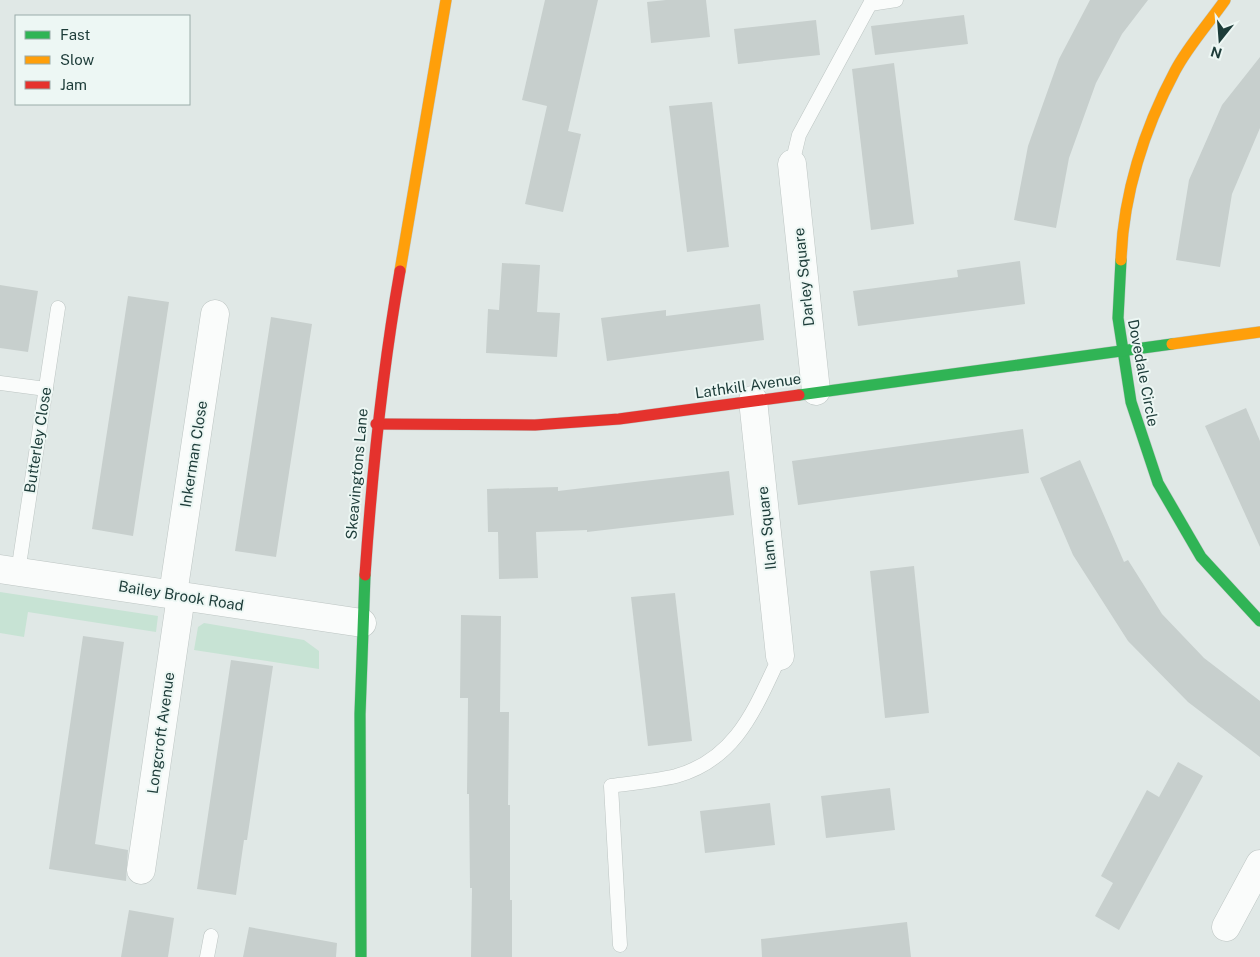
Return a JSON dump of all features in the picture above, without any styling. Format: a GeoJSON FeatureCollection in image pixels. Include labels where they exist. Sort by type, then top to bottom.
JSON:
{"type":"FeatureCollection","features":[{"type":"Feature","properties":{"kind":"street","name":"Skeavingtons Lane"},"geometry":{"type":"LineString","coordinates":[[361,957],[360,714],[362,623],[376,424],[389,331],[446,0]]}},
{"type":"Feature","properties":{"kind":"street","name":"Dovedale Circle"},"geometry":{"type":"LineString","coordinates":[[1225,0],[1202,27],[1176,67],[1158,101],[1133,170],[1124,213],[1118,258],[1116,300],[1121,350],[1139,430],[1153,471],[1169,506],[1194,546],[1225,587],[1260,621]]}},
{"type":"Feature","properties":{"kind":"street","name":"Darley Square"},"geometry":{"type":"LineString","coordinates":[[792,164],[816,391]]}},
{"type":"Feature","properties":{"kind":"street","name":"Inkerman Close"},"geometry":{"type":"LineString","coordinates":[[177,595],[215,314]]}},
{"type":"Feature","properties":{"kind":"street","name":"Lathkill Avenue"},"geometry":{"type":"LineString","coordinates":[[376,424],[463,426],[564,423],[619,418],[1260,332]]}},
{"type":"Feature","properties":{"kind":"street","name":"Ilam Square"},"geometry":{"type":"LineString","coordinates":[[753,400],[780,656]]}},
{"type":"Feature","properties":{"kind":"street","name":"Bailey Brook Road"},"geometry":{"type":"LineString","coordinates":[[9,570],[362,623]]}},
{"type":"Feature","properties":{"kind":"street","name":"Longcroft Avenue"},"geometry":{"type":"LineString","coordinates":[[141,870],[177,595]]}},
{"type":"Feature","properties":{"kind":"street"},"geometry":{"type":"LineString","coordinates":[[1226,927],[1260,864]]}},
{"type":"Feature","properties":{"kind":"lane"},"geometry":{"type":"LineString","coordinates":[[792,164],[799,136],[870,4],[896,0]]}},
{"type":"Feature","properties":{"kind":"lane","name":"Butterley Close"},"geometry":{"type":"LineString","coordinates":[[9,570],[46,389],[58,308]]}},
{"type":"Feature","properties":{"kind":"lane"},"geometry":{"type":"LineString","coordinates":[[0,383],[46,389]]}},
{"type":"Feature","properties":{"kind":"lane"},"geometry":{"type":"LineString","coordinates":[[620,945],[611,786],[675,776],[691,770],[721,753],[738,737],[749,721],[780,656]]}},
{"type":"Feature","properties":{"kind":"lane"},"geometry":{"type":"LineString","coordinates":[[207,957],[211,936]]}},
{"type":"Feature","properties":{"kind":"green space"},"geometry":{"type":"Polygon","coordinates":[[[0,592],[158,616],[156,632],[28,612],[24,637],[0,633],[0,592]]]}},
{"type":"Feature","properties":{"kind":"green space"},"geometry":{"type":"Polygon","coordinates":[[[204,623],[304,640],[319,651],[319,669],[194,650],[198,627],[204,623]]]}},
{"type":"Feature","properties":{"kind":"building"},"geometry":{"type":"Polygon","coordinates":[[[545,0],[598,0],[568,131],[581,134],[563,212],[525,204],[547,106],[522,100],[545,0]]]}},
{"type":"Feature","properties":{"kind":"building"},"geometry":{"type":"Polygon","coordinates":[[[706,0],[710,37],[651,43],[647,2],[706,0]]]}},
{"type":"Feature","properties":{"kind":"building"},"geometry":{"type":"Polygon","coordinates":[[[1090,0],[1148,0],[1122,34],[1096,83],[1069,158],[1056,228],[1014,220],[1028,146],[1059,59],[1090,0]]]}},
{"type":"Feature","properties":{"kind":"building"},"geometry":{"type":"Polygon","coordinates":[[[964,15],[968,44],[875,55],[871,26],[964,15]]]}},
{"type":"Feature","properties":{"kind":"building"},"geometry":{"type":"Polygon","coordinates":[[[816,20],[820,55],[738,64],[734,29],[816,20]]]}},
{"type":"Feature","properties":{"kind":"building"},"geometry":{"type":"Polygon","coordinates":[[[1260,57],[1260,128],[1232,194],[1220,267],[1176,260],[1189,180],[1222,105],[1260,57]]]}},
{"type":"Feature","properties":{"kind":"building"},"geometry":{"type":"Polygon","coordinates":[[[894,63],[914,224],[871,230],[852,69],[894,63]]]}},
{"type":"Feature","properties":{"kind":"building"},"geometry":{"type":"Polygon","coordinates":[[[712,102],[729,247],[687,252],[669,106],[712,102]]]}},
{"type":"Feature","properties":{"kind":"building"},"geometry":{"type":"Polygon","coordinates":[[[1020,261],[1025,304],[858,326],[853,291],[958,277],[957,270],[1020,261]]]}},
{"type":"Feature","properties":{"kind":"building"},"geometry":{"type":"Polygon","coordinates":[[[502,263],[540,265],[537,312],[560,313],[557,357],[486,353],[488,309],[499,310],[502,263]]]}},
{"type":"Feature","properties":{"kind":"building"},"geometry":{"type":"Polygon","coordinates":[[[0,285],[38,291],[28,352],[0,348],[0,285]]]}},
{"type":"Feature","properties":{"kind":"building"},"geometry":{"type":"Polygon","coordinates":[[[128,296],[169,302],[133,536],[92,529],[128,296]]]}},
{"type":"Feature","properties":{"kind":"building"},"geometry":{"type":"Polygon","coordinates":[[[760,304],[764,340],[607,361],[601,318],[666,310],[666,316],[760,304]]]}},
{"type":"Feature","properties":{"kind":"building"},"geometry":{"type":"Polygon","coordinates":[[[271,317],[312,324],[276,557],[235,551],[271,317]]]}},
{"type":"Feature","properties":{"kind":"building"},"geometry":{"type":"Polygon","coordinates":[[[1246,408],[1260,441],[1260,547],[1205,426],[1246,408]]]}},
{"type":"Feature","properties":{"kind":"building"},"geometry":{"type":"Polygon","coordinates":[[[1023,429],[1029,473],[798,505],[792,461],[1023,429]]]}},
{"type":"Feature","properties":{"kind":"building"},"geometry":{"type":"Polygon","coordinates":[[[1080,460],[1124,562],[1128,560],[1162,614],[1204,658],[1260,701],[1260,757],[1188,702],[1128,641],[1073,555],[1040,478],[1080,460]]]}},
{"type":"Feature","properties":{"kind":"building"},"geometry":{"type":"Polygon","coordinates":[[[729,471],[734,515],[587,532],[587,530],[536,532],[538,578],[499,579],[498,532],[488,532],[487,489],[558,487],[558,491],[729,471]]]}},
{"type":"Feature","properties":{"kind":"building"},"geometry":{"type":"Polygon","coordinates":[[[914,566],[929,713],[885,718],[870,571],[914,566]]]}},
{"type":"Feature","properties":{"kind":"building"},"geometry":{"type":"Polygon","coordinates":[[[675,593],[692,741],[648,746],[631,597],[675,593]]]}},
{"type":"Feature","properties":{"kind":"building"},"geometry":{"type":"Polygon","coordinates":[[[461,615],[501,616],[500,712],[509,712],[508,805],[510,805],[512,957],[471,957],[472,888],[470,888],[469,794],[467,794],[468,698],[460,698],[461,615]]]}},
{"type":"Feature","properties":{"kind":"building"},"geometry":{"type":"Polygon","coordinates":[[[83,636],[124,642],[95,844],[128,850],[126,881],[49,869],[83,636]]]}},
{"type":"Feature","properties":{"kind":"building"},"geometry":{"type":"Polygon","coordinates":[[[231,660],[273,666],[247,840],[244,840],[236,895],[197,889],[231,660]]]}},
{"type":"Feature","properties":{"kind":"building"},"geometry":{"type":"Polygon","coordinates":[[[1178,762],[1203,776],[1119,930],[1095,916],[1113,883],[1101,876],[1147,790],[1159,797],[1178,762]]]}},
{"type":"Feature","properties":{"kind":"building"},"geometry":{"type":"Polygon","coordinates":[[[890,788],[895,830],[826,838],[821,796],[890,788]]]}},
{"type":"Feature","properties":{"kind":"building"},"geometry":{"type":"Polygon","coordinates":[[[770,803],[775,845],[705,853],[700,811],[770,803]]]}},
{"type":"Feature","properties":{"kind":"building"},"geometry":{"type":"Polygon","coordinates":[[[129,910],[174,918],[168,957],[121,957],[129,910]]]}},
{"type":"Feature","properties":{"kind":"building"},"geometry":{"type":"Polygon","coordinates":[[[907,922],[911,957],[762,957],[761,939],[907,922]]]}},
{"type":"Feature","properties":{"kind":"building"},"geometry":{"type":"Polygon","coordinates":[[[249,927],[337,943],[336,957],[243,957],[249,927]]]}},
{"type":"Feature","properties":{"kind":"traffic: fast"},"geometry":{"type":"LineString","coordinates":[[1121,260],[1118,318],[1131,402],[1158,483],[1201,557],[1260,621]]}},
{"type":"Feature","properties":{"kind":"traffic: fast"},"geometry":{"type":"LineString","coordinates":[[799,395],[1172,344]]}},
{"type":"Feature","properties":{"kind":"traffic: fast"},"geometry":{"type":"LineString","coordinates":[[361,957],[360,714],[365,575]]}},
{"type":"Feature","properties":{"kind":"traffic: slow"},"geometry":{"type":"LineString","coordinates":[[400,271],[446,0]]}},
{"type":"Feature","properties":{"kind":"traffic: slow"},"geometry":{"type":"LineString","coordinates":[[1121,260],[1126,211],[1131,187],[1137,163],[1154,116],[1180,62],[1225,0]]}},
{"type":"Feature","properties":{"kind":"traffic: slow"},"geometry":{"type":"LineString","coordinates":[[1172,344],[1260,332]]}},
{"type":"Feature","properties":{"kind":"traffic: jam"},"geometry":{"type":"LineString","coordinates":[[365,575],[378,423],[400,271]]}},
{"type":"Feature","properties":{"kind":"traffic: jam"},"geometry":{"type":"LineString","coordinates":[[376,424],[535,425],[619,419],[799,395]]}}]}
